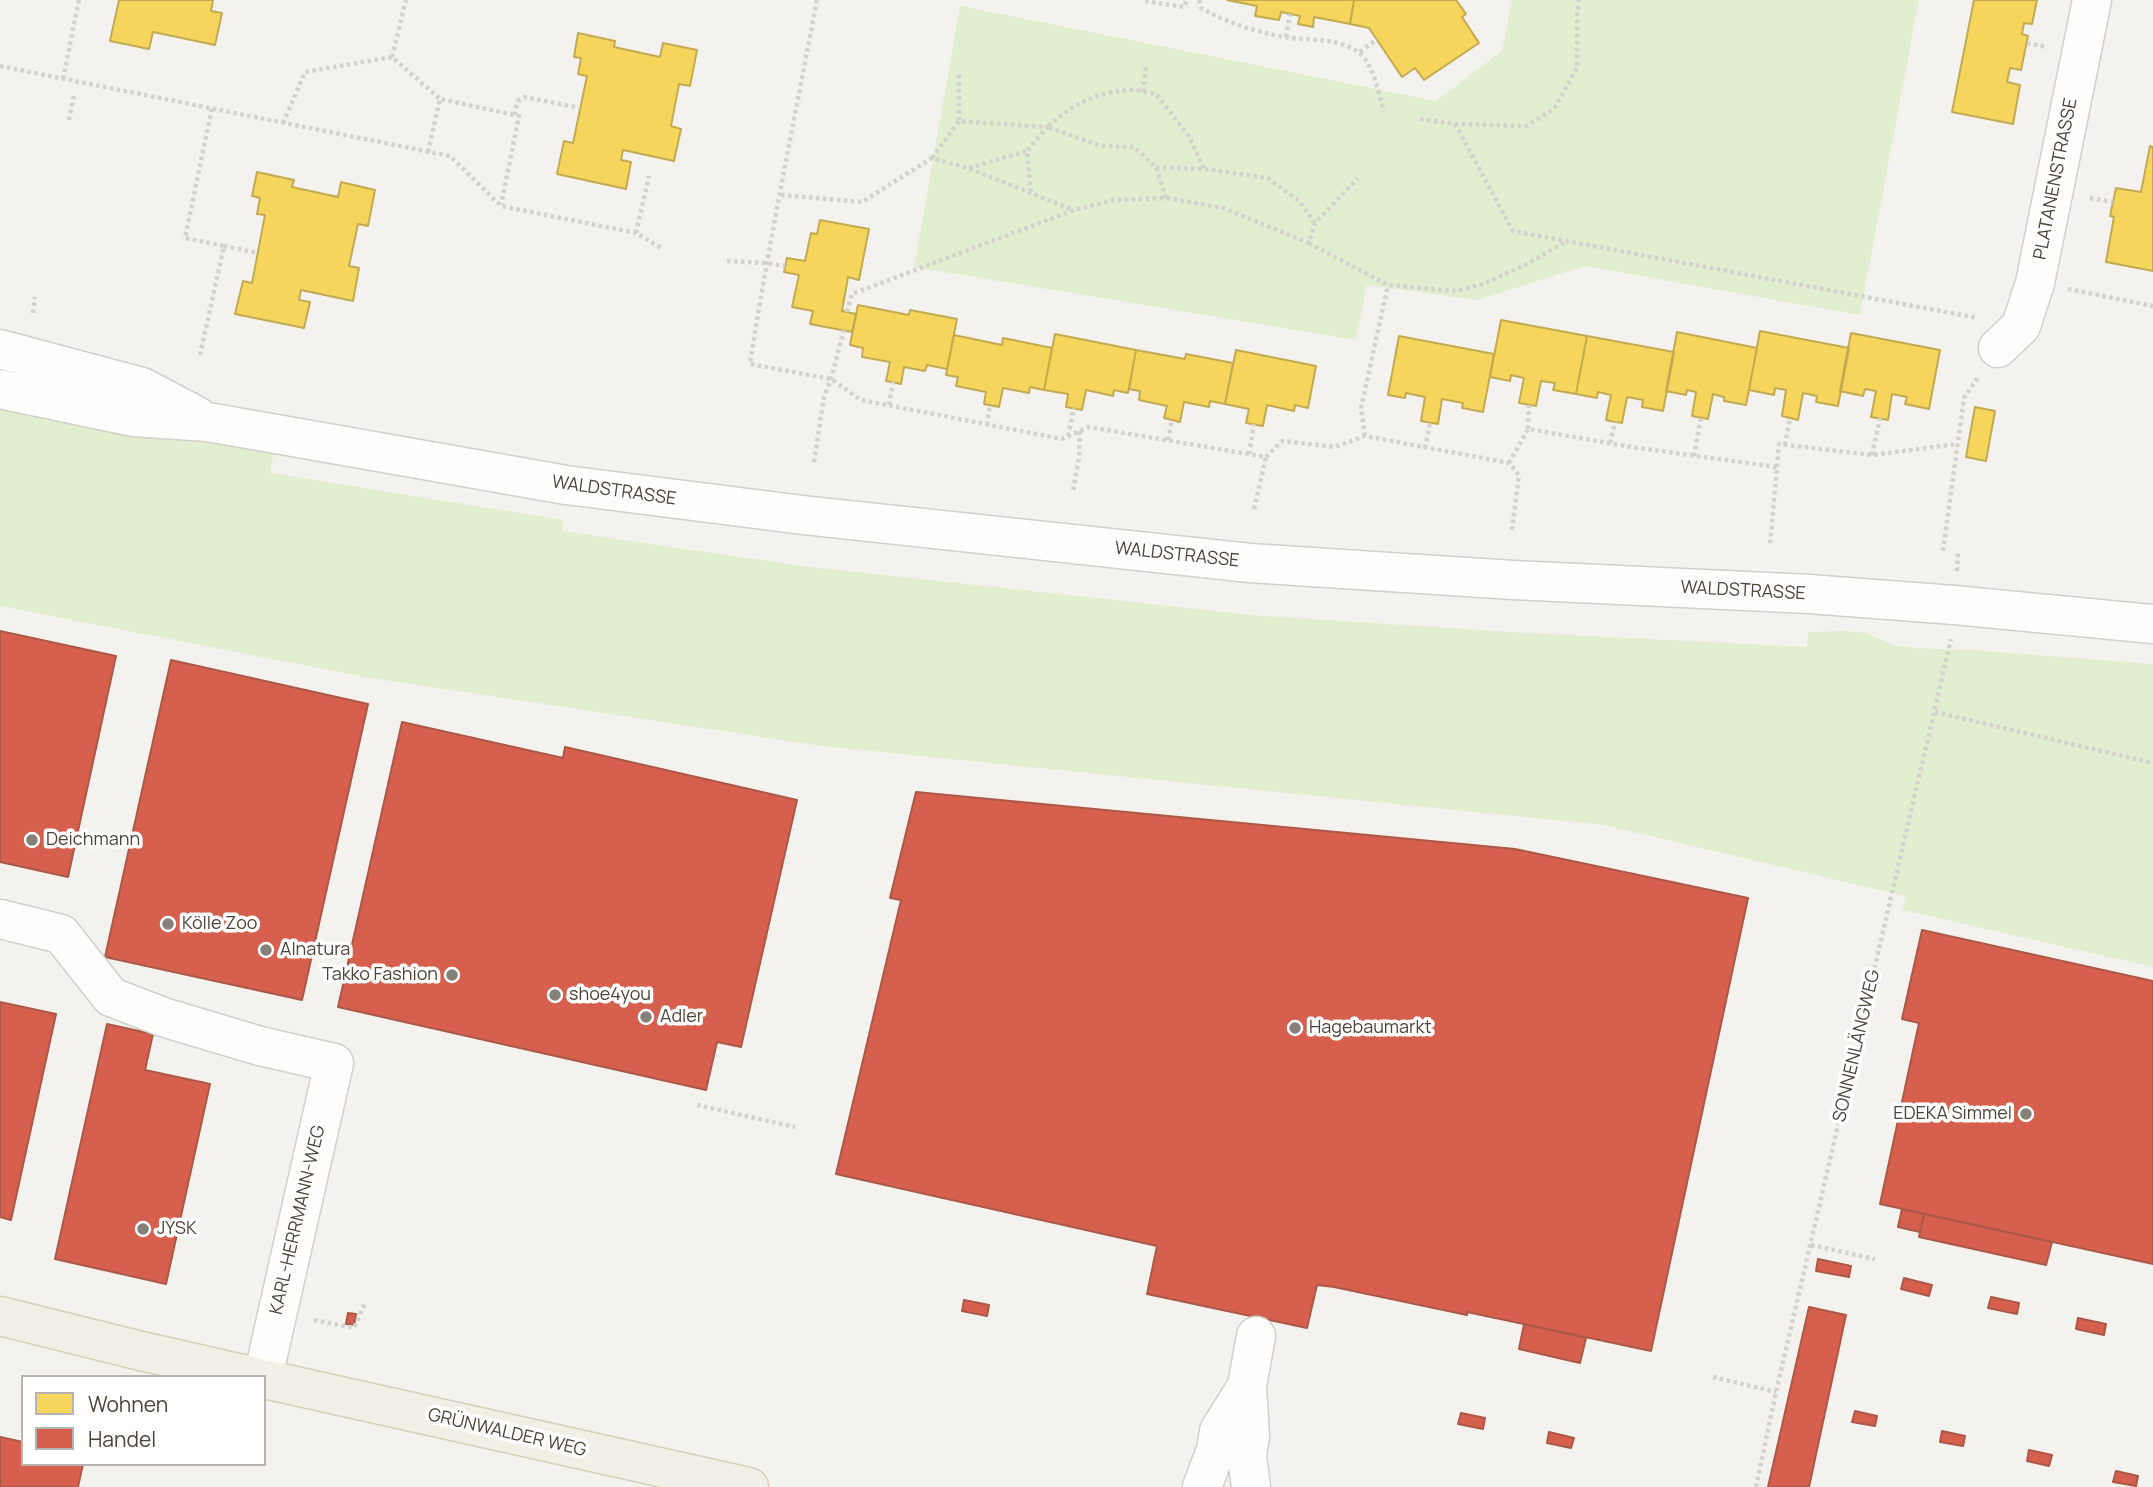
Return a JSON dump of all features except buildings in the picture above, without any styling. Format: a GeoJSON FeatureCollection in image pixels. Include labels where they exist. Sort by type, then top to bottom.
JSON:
{"type":"FeatureCollection","features":[{"type":"Feature","properties":{"kind":"main road"},"geometry":{"type":"LineString","coordinates":[[0,1316],[247,1375]]}},
{"type":"Feature","properties":{"kind":"main road","name":"GRÜNWALDER WEG"},"geometry":{"type":"LineString","coordinates":[[266,1378],[749,1487]]}},
{"type":"Feature","properties":{"kind":"street","name":"PLATANENSTRASSE"},"geometry":{"type":"LineString","coordinates":[[2010,337],[2035,283],[2092,0]]}},
{"type":"Feature","properties":{"kind":"street","name":"WALDSTRASSE"},"geometry":{"type":"LineString","coordinates":[[0,349],[142,387],[208,422]]}},
{"type":"Feature","properties":{"kind":"street","name":"WALDSTRASSE"},"geometry":{"type":"LineString","coordinates":[[0,389],[133,417],[208,422],[566,485],[1066,544],[1250,563],[1513,580],[1809,594],[2153,624]]}},
{"type":"Feature","properties":{"kind":"street","name":"KARL-HERRMANN-WEG"},"geometry":{"type":"LineString","coordinates":[[0,919],[61,934],[111,997],[166,1018],[260,1046],[334,1063],[265,1375]]}},
{"type":"Feature","properties":{"kind":"street"},"geometry":{"type":"LineString","coordinates":[[1251,1487],[1247,1456],[1250,1436],[1247,1386],[1256,1336]]}},
{"type":"Feature","properties":{"kind":"street"},"geometry":{"type":"LineString","coordinates":[[1202,1487],[1216,1450],[1219,1431],[1247,1386]]}},
{"type":"Feature","properties":{"kind":"path"},"geometry":{"type":"LineString","coordinates":[[63,79],[79,0]]}},
{"type":"Feature","properties":{"kind":"path"},"geometry":{"type":"LineString","coordinates":[[392,57],[406,0]]}},
{"type":"Feature","properties":{"kind":"path"},"geometry":{"type":"LineString","coordinates":[[817,0],[781,195],[765,263],[750,363],[831,379],[861,400],[1062,439],[1089,427],[1266,457]]}},
{"type":"Feature","properties":{"kind":"path"},"geometry":{"type":"LineString","coordinates":[[1145,1],[1184,6],[1187,0]]}},
{"type":"Feature","properties":{"kind":"path"},"geometry":{"type":"LineString","coordinates":[[1199,0],[1201,8],[1222,20],[1286,37],[1334,42],[1360,52],[1371,69],[1384,111]]}},
{"type":"Feature","properties":{"kind":"path"},"geometry":{"type":"LineString","coordinates":[[1420,119],[1455,124],[1526,126],[1553,109],[1577,68],[1579,0]]}},
{"type":"Feature","properties":{"kind":"path"},"geometry":{"type":"LineString","coordinates":[[1286,37],[1290,14]]}},
{"type":"Feature","properties":{"kind":"path"},"geometry":{"type":"LineString","coordinates":[[1360,52],[1377,39]]}},
{"type":"Feature","properties":{"kind":"path"},"geometry":{"type":"LineString","coordinates":[[392,57],[440,99],[519,116],[501,206]]}},
{"type":"Feature","properties":{"kind":"path"},"geometry":{"type":"LineString","coordinates":[[283,123],[305,72],[392,57]]}},
{"type":"Feature","properties":{"kind":"path"},"geometry":{"type":"LineString","coordinates":[[0,66],[450,156],[501,206],[636,233],[663,249]]}},
{"type":"Feature","properties":{"kind":"path"},"geometry":{"type":"LineString","coordinates":[[1143,92],[1146,66]]}},
{"type":"Feature","properties":{"kind":"path"},"geometry":{"type":"LineString","coordinates":[[781,195],[862,202],[932,158],[959,121],[959,75]]}},
{"type":"Feature","properties":{"kind":"path"},"geometry":{"type":"LineString","coordinates":[[968,168],[1027,151],[1067,109],[1095,96],[1130,89],[1156,94],[1188,136],[1204,169]]}},
{"type":"Feature","properties":{"kind":"path"},"geometry":{"type":"LineString","coordinates":[[69,120],[74,95]]}},
{"type":"Feature","properties":{"kind":"path"},"geometry":{"type":"LineString","coordinates":[[514,116],[518,101],[525,97],[580,108]]}},
{"type":"Feature","properties":{"kind":"path"},"geometry":{"type":"LineString","coordinates":[[428,152],[440,99]]}},
{"type":"Feature","properties":{"kind":"path"},"geometry":{"type":"LineString","coordinates":[[212,108],[185,238],[258,253]]}},
{"type":"Feature","properties":{"kind":"path"},"geometry":{"type":"LineString","coordinates":[[959,121],[1047,127],[1102,146],[1134,148],[1156,167],[1166,198]]}},
{"type":"Feature","properties":{"kind":"path"},"geometry":{"type":"LineString","coordinates":[[1455,124],[1513,231],[2010,337],[1964,398],[1942,551]]}},
{"type":"Feature","properties":{"kind":"path"},"geometry":{"type":"LineString","coordinates":[[1027,151],[1031,193]]}},
{"type":"Feature","properties":{"kind":"path"},"geometry":{"type":"LineString","coordinates":[[932,158],[968,168],[1074,211]]}},
{"type":"Feature","properties":{"kind":"path"},"geometry":{"type":"LineString","coordinates":[[1156,167],[1204,169],[1268,178],[1299,201],[1315,223]]}},
{"type":"Feature","properties":{"kind":"path"},"geometry":{"type":"LineString","coordinates":[[636,233],[649,176]]}},
{"type":"Feature","properties":{"kind":"path"},"geometry":{"type":"LineString","coordinates":[[1309,243],[1315,223],[1358,178]]}},
{"type":"Feature","properties":{"kind":"path"},"geometry":{"type":"LineString","coordinates":[[848,312],[852,294],[1074,211],[1114,201],[1166,198],[1223,208],[1309,243],[1388,285],[1456,290],[1483,284],[1527,264],[1567,241]]}},
{"type":"Feature","properties":{"kind":"path"},"geometry":{"type":"LineString","coordinates":[[200,355],[224,246]]}},
{"type":"Feature","properties":{"kind":"path"},"geometry":{"type":"LineString","coordinates":[[727,261],[785,266]]}},
{"type":"Feature","properties":{"kind":"path"},"geometry":{"type":"LineString","coordinates":[[2035,283],[2153,306]]}},
{"type":"Feature","properties":{"kind":"path"},"geometry":{"type":"LineString","coordinates":[[1365,436],[1361,408],[1388,285]]}},
{"type":"Feature","properties":{"kind":"path"},"geometry":{"type":"LineString","coordinates":[[33,313],[35,297]]}},
{"type":"Feature","properties":{"kind":"path"},"geometry":{"type":"LineString","coordinates":[[814,462],[824,397],[844,330]]}},
{"type":"Feature","properties":{"kind":"path"},"geometry":{"type":"LineString","coordinates":[[889,405],[893,382]]}},
{"type":"Feature","properties":{"kind":"path"},"geometry":{"type":"LineString","coordinates":[[987,425],[990,405]]}},
{"type":"Feature","properties":{"kind":"path"},"geometry":{"type":"LineString","coordinates":[[1509,463],[1528,429],[1529,405]]}},
{"type":"Feature","properties":{"kind":"path"},"geometry":{"type":"LineString","coordinates":[[1068,436],[1074,408]]}},
{"type":"Feature","properties":{"kind":"path"},"geometry":{"type":"LineString","coordinates":[[1694,456],[1701,417]]}},
{"type":"Feature","properties":{"kind":"path"},"geometry":{"type":"LineString","coordinates":[[1785,445],[1790,418]]}},
{"type":"Feature","properties":{"kind":"path"},"geometry":{"type":"LineString","coordinates":[[1872,455],[1880,418]]}},
{"type":"Feature","properties":{"kind":"path"},"geometry":{"type":"LineString","coordinates":[[1168,440],[1172,420]]}},
{"type":"Feature","properties":{"kind":"path"},"geometry":{"type":"LineString","coordinates":[[1610,443],[1615,422]]}},
{"type":"Feature","properties":{"kind":"path"},"geometry":{"type":"LineString","coordinates":[[1425,448],[1430,423]]}},
{"type":"Feature","properties":{"kind":"path"},"geometry":{"type":"LineString","coordinates":[[1249,454],[1254,424]]}},
{"type":"Feature","properties":{"kind":"path"},"geometry":{"type":"LineString","coordinates":[[1528,429],[1776,467]]}},
{"type":"Feature","properties":{"kind":"path"},"geometry":{"type":"LineString","coordinates":[[1073,490],[1079,458],[1080,431]]}},
{"type":"Feature","properties":{"kind":"path"},"geometry":{"type":"LineString","coordinates":[[1254,509],[1266,457],[1282,441],[1335,447],[1365,436],[1509,463],[1519,475],[1512,530]]}},
{"type":"Feature","properties":{"kind":"path"},"geometry":{"type":"LineString","coordinates":[[1770,545],[1779,444],[1872,455],[1957,444]]}},
{"type":"Feature","properties":{"kind":"path","name":"SONNENLÄNGWEG"},"geometry":{"type":"LineString","coordinates":[[1756,1487],[1951,643],[1954,605]]}},
{"type":"Feature","properties":{"kind":"path"},"geometry":{"type":"LineString","coordinates":[[1935,712],[2153,763]]}},
{"type":"Feature","properties":{"kind":"path"},"geometry":{"type":"LineString","coordinates":[[697,1105],[796,1127]]}},
{"type":"Feature","properties":{"kind":"path"},"geometry":{"type":"LineString","coordinates":[[1811,1245],[1875,1259]]}},
{"type":"Feature","properties":{"kind":"path"},"geometry":{"type":"LineString","coordinates":[[309,1319],[354,1328],[365,1303]]}},
{"type":"Feature","properties":{"kind":"path"},"geometry":{"type":"LineString","coordinates":[[1713,1377],[1776,1392]]}},
{"type":"Feature","properties":{"kind":"green space"},"geometry":{"type":"Polygon","coordinates":[[[1512,0],[1919,0],[1860,315],[1585,266],[1477,300],[1367,285],[1356,340],[914,267],[960,6],[1436,101],[1502,51],[1512,0]]]}},
{"type":"Feature","properties":{"kind":"green space"},"geometry":{"type":"Polygon","coordinates":[[[0,408],[274,451],[270,473],[563,520],[562,531],[802,566],[1251,615],[1509,632],[1807,647],[1808,632],[1847,631],[1866,633],[1894,645],[1913,648],[2153,664],[2153,967],[1903,910],[1905,896],[1604,825],[822,746],[365,677],[0,606],[0,408]]]}},
{"type":"Feature","properties":{"kind":"place","name":"Deichmann"},"geometry":{"type":"Point","coordinates":[32,840]}},
{"type":"Feature","properties":{"kind":"place","name":"Kölle Zoo"},"geometry":{"type":"Point","coordinates":[168,924]}},
{"type":"Feature","properties":{"kind":"place","name":"Alnatura"},"geometry":{"type":"Point","coordinates":[266,950]}},
{"type":"Feature","properties":{"kind":"place","name":"Takko Fashion"},"geometry":{"type":"Point","coordinates":[452,975]}},
{"type":"Feature","properties":{"kind":"place","name":"shoe4you"},"geometry":{"type":"Point","coordinates":[555,995]}},
{"type":"Feature","properties":{"kind":"place","name":"Adler"},"geometry":{"type":"Point","coordinates":[646,1017]}},
{"type":"Feature","properties":{"kind":"place","name":"Hagebaumarkt"},"geometry":{"type":"Point","coordinates":[1295,1028]}},
{"type":"Feature","properties":{"kind":"place","name":"EDEKA Simmel"},"geometry":{"type":"Point","coordinates":[2026,1114]}},
{"type":"Feature","properties":{"kind":"place","name":"JYSK"},"geometry":{"type":"Point","coordinates":[143,1229]}}]}
